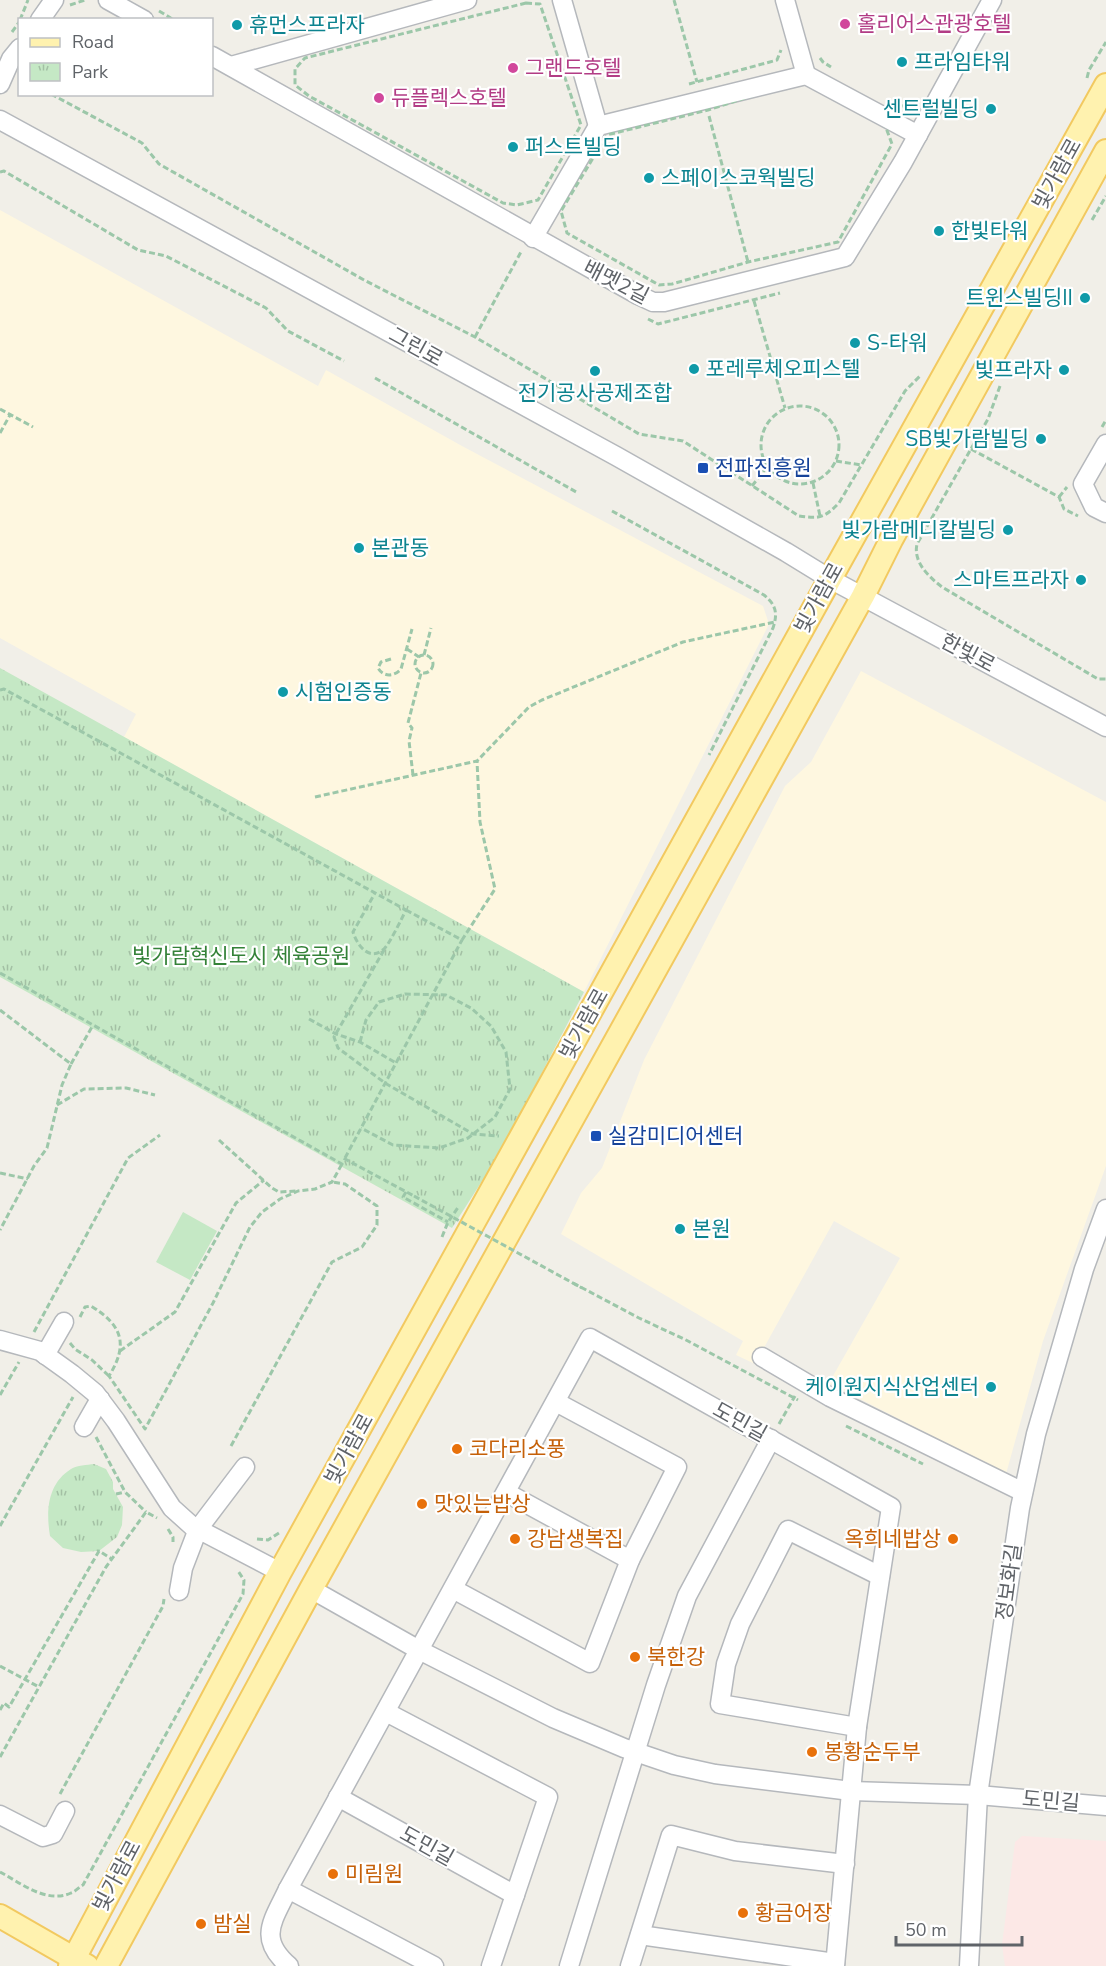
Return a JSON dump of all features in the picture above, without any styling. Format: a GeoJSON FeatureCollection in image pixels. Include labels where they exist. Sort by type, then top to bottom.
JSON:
{"type":"FeatureCollection","features":[{"type":"Feature","properties":{"kind":"main road","name":"빛가람로"},"geometry":{"type":"LineString","coordinates":[[77,1963],[280,1572],[1106,86]]}},
{"type":"Feature","properties":{"kind":"main road","name":"빛가람로"},"geometry":{"type":"LineString","coordinates":[[106,1966],[311,1589],[863,596],[1106,151]]}},
{"type":"Feature","properties":{"kind":"main road"},"geometry":{"type":"LineString","coordinates":[[0,1916],[77,1963]]}},
{"type":"Feature","properties":{"kind":"street"},"geometry":{"type":"LineString","coordinates":[[108,0],[140,18]]}},
{"type":"Feature","properties":{"kind":"street"},"geometry":{"type":"LineString","coordinates":[[231,66],[467,0]]}},
{"type":"Feature","properties":{"kind":"street"},"geometry":{"type":"LineString","coordinates":[[562,0],[598,126]]}},
{"type":"Feature","properties":{"kind":"street"},"geometry":{"type":"LineString","coordinates":[[785,0],[806,75]]}},
{"type":"Feature","properties":{"kind":"street","name":"배멧2길"},"geometry":{"type":"LineString","coordinates":[[213,57],[528,243],[654,302],[664,302],[845,258],[918,135],[992,0]]}},
{"type":"Feature","properties":{"kind":"street"},"geometry":{"type":"LineString","coordinates":[[43,18],[61,6]]}},
{"type":"Feature","properties":{"kind":"street"},"geometry":{"type":"LineString","coordinates":[[0,84],[11,59],[18,50]]}},
{"type":"Feature","properties":{"kind":"street"},"geometry":{"type":"LineString","coordinates":[[528,243],[598,126],[806,75],[918,135]]}},
{"type":"Feature","properties":{"kind":"street","name":"그린로"},"geometry":{"type":"LineString","coordinates":[[0,120],[616,456],[830,579]]}},
{"type":"Feature","properties":{"kind":"street"},"geometry":{"type":"LineString","coordinates":[[1106,444],[1083,483],[1094,507],[1106,513]]}},
{"type":"Feature","properties":{"kind":"street","name":"한빛로"},"geometry":{"type":"LineString","coordinates":[[830,579],[1106,727]]}},
{"type":"Feature","properties":{"kind":"street","name":"정보화길"},"geometry":{"type":"LineString","coordinates":[[969,1966],[978,1795],[1023,1492],[1036,1434],[1084,1269],[1106,1209]]}},
{"type":"Feature","properties":{"kind":"street"},"geometry":{"type":"LineString","coordinates":[[45,1355],[69,1328]]}},
{"type":"Feature","properties":{"kind":"street","name":"도민길"},"geometry":{"type":"LineString","coordinates":[[289,1966],[276,1955],[270,1944],[271,1925],[288,1889],[590,1338],[891,1507],[857,1727],[835,1965],[640,1935]]}},
{"type":"Feature","properties":{"kind":"street"},"geometry":{"type":"LineString","coordinates":[[0,1341],[40,1352],[72,1374],[94,1393],[116,1421],[172,1508],[198,1529],[280,1572]]}},
{"type":"Feature","properties":{"kind":"street"},"geometry":{"type":"LineString","coordinates":[[762,1358],[830,1397],[1023,1492]]}},
{"type":"Feature","properties":{"kind":"street"},"geometry":{"type":"LineString","coordinates":[[84,1427],[100,1400]]}},
{"type":"Feature","properties":{"kind":"street"},"geometry":{"type":"LineString","coordinates":[[453,1589],[590,1662],[630,1560],[677,1467],[556,1402]]}},
{"type":"Feature","properties":{"kind":"street"},"geometry":{"type":"LineString","coordinates":[[569,1966],[656,1685],[687,1596],[771,1439]]}},
{"type":"Feature","properties":{"kind":"street"},"geometry":{"type":"LineString","coordinates":[[172,1592],[198,1529],[245,1467]]}},
{"type":"Feature","properties":{"kind":"street"},"geometry":{"type":"LineString","coordinates":[[507,1492],[630,1560]]}},
{"type":"Feature","properties":{"kind":"street"},"geometry":{"type":"LineString","coordinates":[[857,1727],[720,1704],[726,1664],[740,1624],[788,1530],[880,1576]]}},
{"type":"Feature","properties":{"kind":"street","name":"도민길"},"geometry":{"type":"LineString","coordinates":[[311,1589],[419,1650],[553,1718],[635,1752],[674,1765],[715,1774],[851,1791],[978,1795],[1106,1806]]}},
{"type":"Feature","properties":{"kind":"street"},"geometry":{"type":"LineString","coordinates":[[386,1712],[548,1797],[490,1966]]}},
{"type":"Feature","properties":{"kind":"street","name":"도민길"},"geometry":{"type":"LineString","coordinates":[[338,1797],[515,1894]]}},
{"type":"Feature","properties":{"kind":"street"},"geometry":{"type":"LineString","coordinates":[[0,1815],[43,1837],[53,1834],[62,1804]]}},
{"type":"Feature","properties":{"kind":"street"},"geometry":{"type":"LineString","coordinates":[[630,1966],[671,1835],[735,1851],[844,1864]]}},
{"type":"Feature","properties":{"kind":"street"},"geometry":{"type":"LineString","coordinates":[[288,1889],[434,1966]]}},
{"type":"Feature","properties":{"kind":"path"},"geometry":{"type":"LineString","coordinates":[[61,6],[85,0]]}},
{"type":"Feature","properties":{"kind":"path"},"geometry":{"type":"LineString","coordinates":[[674,0],[697,82]]}},
{"type":"Feature","properties":{"kind":"path"},"geometry":{"type":"LineString","coordinates":[[526,3],[540,4],[581,125],[538,200],[517,205],[503,203],[309,96],[295,85],[295,69],[305,58],[526,3]]}},
{"type":"Feature","properties":{"kind":"path"},"geometry":{"type":"LineString","coordinates":[[686,85],[777,60],[781,50],[778,40]]}},
{"type":"Feature","properties":{"kind":"path"},"geometry":{"type":"LineString","coordinates":[[819,56],[823,62],[833,68]]}},
{"type":"Feature","properties":{"kind":"path"},"geometry":{"type":"LineString","coordinates":[[803,79],[885,125],[892,144],[838,242],[748,262],[672,284],[659,285],[567,233],[561,212],[607,135],[708,110],[803,79]]}},
{"type":"Feature","properties":{"kind":"path"},"geometry":{"type":"LineString","coordinates":[[893,101],[903,107],[919,104]]}},
{"type":"Feature","properties":{"kind":"path"},"geometry":{"type":"LineString","coordinates":[[708,110],[748,262]]}},
{"type":"Feature","properties":{"kind":"path"},"geometry":{"type":"LineString","coordinates":[[0,172],[4,171],[138,250],[166,256],[266,308],[288,331],[344,361]]}},
{"type":"Feature","properties":{"kind":"path"},"geometry":{"type":"LineString","coordinates":[[1088,226],[1106,196]]}},
{"type":"Feature","properties":{"kind":"path"},"geometry":{"type":"LineString","coordinates":[[475,337],[528,243]]}},
{"type":"Feature","properties":{"kind":"path"},"geometry":{"type":"LineString","coordinates":[[639,314],[658,324],[754,301],[788,290]]}},
{"type":"Feature","properties":{"kind":"path"},"geometry":{"type":"LineString","coordinates":[[754,301],[785,409]]}},
{"type":"Feature","properties":{"kind":"path"},"geometry":{"type":"LineString","coordinates":[[375,378],[578,493]]}},
{"type":"Feature","properties":{"kind":"path"},"geometry":{"type":"LineString","coordinates":[[1003,379],[988,419],[917,544],[915,552],[926,574],[942,587],[1098,679],[1106,679]]}},
{"type":"Feature","properties":{"kind":"path"},"geometry":{"type":"LineString","coordinates":[[807,406],[819,411],[830,419],[837,430],[840,442],[836,461],[825,477],[813,483],[800,485],[788,483],[776,477],[767,467],[762,455],[761,442],[764,430],[771,418],[785,409],[807,406]]}},
{"type":"Feature","properties":{"kind":"path"},"geometry":{"type":"LineString","coordinates":[[0,409],[33,427]]}},
{"type":"Feature","properties":{"kind":"path"},"geometry":{"type":"LineString","coordinates":[[0,433],[10,415]]}},
{"type":"Feature","properties":{"kind":"path"},"geometry":{"type":"LineString","coordinates":[[971,449],[1059,497],[1064,509],[1078,516]]}},
{"type":"Feature","properties":{"kind":"path"},"geometry":{"type":"LineString","coordinates":[[836,461],[861,465]]}},
{"type":"Feature","properties":{"kind":"path"},"geometry":{"type":"LineString","coordinates":[[752,486],[767,467]]}},
{"type":"Feature","properties":{"kind":"path"},"geometry":{"type":"LineString","coordinates":[[813,483],[820,517]]}},
{"type":"Feature","properties":{"kind":"path"},"geometry":{"type":"LineString","coordinates":[[612,512],[764,595],[774,603],[777,616],[775,622],[709,753],[707,762]]}},
{"type":"Feature","properties":{"kind":"path"},"geometry":{"type":"LineString","coordinates":[[315,796],[477,760],[529,707],[542,700],[683,642],[775,622]]}},
{"type":"Feature","properties":{"kind":"path"},"geometry":{"type":"LineString","coordinates":[[424,655],[431,628]]}},
{"type":"Feature","properties":{"kind":"path"},"geometry":{"type":"LineString","coordinates":[[391,659],[381,662],[378,668],[381,673],[388,676],[397,674],[401,669],[412,629]]}},
{"type":"Feature","properties":{"kind":"path"},"geometry":{"type":"LineString","coordinates":[[406,649],[419,657]]}},
{"type":"Feature","properties":{"kind":"path"},"geometry":{"type":"LineString","coordinates":[[424,655],[432,659],[434,665],[429,673],[417,671],[415,665],[419,657],[424,655]]}},
{"type":"Feature","properties":{"kind":"path"},"geometry":{"type":"LineString","coordinates":[[413,775],[409,741],[412,728],[408,723],[421,673]]}},
{"type":"Feature","properties":{"kind":"path"},"geometry":{"type":"LineString","coordinates":[[0,690],[4,689],[462,940]]}},
{"type":"Feature","properties":{"kind":"path"},"geometry":{"type":"LineString","coordinates":[[332,1182],[462,940],[495,889],[480,822],[477,760]]}},
{"type":"Feature","properties":{"kind":"path"},"geometry":{"type":"LineString","coordinates":[[375,893],[353,932],[356,944],[364,951],[374,953],[385,949]]}},
{"type":"Feature","properties":{"kind":"path"},"geometry":{"type":"LineString","coordinates":[[406,910],[334,1037],[338,1048],[386,1083],[473,1134],[504,1136]]}},
{"type":"Feature","properties":{"kind":"path"},"geometry":{"type":"LineString","coordinates":[[0,974],[342,1164]]}},
{"type":"Feature","properties":{"kind":"path"},"geometry":{"type":"LineString","coordinates":[[360,1042],[366,1020],[379,1002],[405,994],[446,995],[471,1008],[490,1026],[506,1052],[510,1089],[495,1117],[468,1138],[439,1148],[393,1145],[361,1128]]}},
{"type":"Feature","properties":{"kind":"path"},"geometry":{"type":"LineString","coordinates":[[0,1010],[71,1064]]}},
{"type":"Feature","properties":{"kind":"path"},"geometry":{"type":"LineString","coordinates":[[309,1019],[336,1034],[360,1042],[396,1063]]}},
{"type":"Feature","properties":{"kind":"path"},"geometry":{"type":"LineString","coordinates":[[0,1230],[47,1148],[62,1085],[93,1025]]}},
{"type":"Feature","properties":{"kind":"path"},"geometry":{"type":"LineString","coordinates":[[57,1105],[84,1089],[126,1088],[155,1095]]}},
{"type":"Feature","properties":{"kind":"path"},"geometry":{"type":"LineString","coordinates":[[24,1330],[35,1332],[129,1158],[160,1134]]}},
{"type":"Feature","properties":{"kind":"path"},"geometry":{"type":"LineString","coordinates":[[219,1140],[279,1192],[315,1189],[332,1182],[345,1184],[377,1206],[377,1225],[362,1247],[332,1262],[231,1446]]}},
{"type":"Feature","properties":{"kind":"path"},"geometry":{"type":"LineString","coordinates":[[345,1159],[582,1288]]}},
{"type":"Feature","properties":{"kind":"path"},"geometry":{"type":"LineString","coordinates":[[0,1173],[28,1179]]}},
{"type":"Feature","properties":{"kind":"path"},"geometry":{"type":"LineString","coordinates":[[120,1351],[175,1312],[236,1203],[264,1180]]}},
{"type":"Feature","properties":{"kind":"path"},"geometry":{"type":"LineString","coordinates":[[109,1376],[118,1362],[120,1351],[118,1329],[102,1313],[91,1306],[85,1307],[69,1328],[75,1350],[92,1360],[109,1376],[145,1429],[213,1303],[250,1227],[262,1212],[280,1199],[298,1191]]}},
{"type":"Feature","properties":{"kind":"path"},"geometry":{"type":"LineString","coordinates":[[406,1192],[403,1197],[448,1222]]}},
{"type":"Feature","properties":{"kind":"path"},"geometry":{"type":"LineString","coordinates":[[438,1244],[460,1203]]}},
{"type":"Feature","properties":{"kind":"path"},"geometry":{"type":"LineString","coordinates":[[0,1395],[21,1358]]}},
{"type":"Feature","properties":{"kind":"path"},"geometry":{"type":"LineString","coordinates":[[771,1439],[803,1382]]}},
{"type":"Feature","properties":{"kind":"path"},"geometry":{"type":"LineString","coordinates":[[0,1526],[75,1394]]}},
{"type":"Feature","properties":{"kind":"path"},"geometry":{"type":"LineString","coordinates":[[116,1494],[124,1492]]}},
{"type":"Feature","properties":{"kind":"path"},"geometry":{"type":"LineString","coordinates":[[0,1757],[111,1558],[146,1512],[155,1516],[167,1528],[173,1537],[173,1547]]}},
{"type":"Feature","properties":{"kind":"path"},"geometry":{"type":"LineString","coordinates":[[248,1539],[268,1540],[278,1535],[282,1529]]}},
{"type":"Feature","properties":{"kind":"path"},"geometry":{"type":"LineString","coordinates":[[0,1710],[4,1703],[9,1707],[99,1551],[111,1558]]}},
{"type":"Feature","properties":{"kind":"path"},"geometry":{"type":"LineString","coordinates":[[0,1872],[42,1895],[57,1896],[71,1893],[83,1885],[243,1594],[244,1580]]}},
{"type":"Feature","properties":{"kind":"path"},"geometry":{"type":"LineString","coordinates":[[62,1804],[172,1592]]}},
{"type":"Feature","properties":{"kind":"path"},"geometry":{"type":"LineString","coordinates":[[0,1666],[39,1687]]}},
{"type":"Feature","properties":{"kind":"shaded area"},"geometry":{"type":"Polygon","coordinates":[[[0,210],[318,386],[326,370],[462,446],[763,606],[769,624],[584,992],[124,737],[136,714],[0,638],[0,210]]]}},
{"type":"Feature","properties":{"kind":"shaded area"},"geometry":{"type":"Polygon","coordinates":[[[861,671],[1106,802],[1106,1166],[1043,1341],[1006,1474],[829,1383],[900,1258],[834,1221],[755,1364],[736,1355],[743,1341],[561,1234],[581,1193],[602,1168],[644,1060],[785,786],[811,762],[861,671]]]}},
{"type":"Feature","properties":{"kind":"shaded area"},"geometry":{"type":"Polygon","coordinates":[[[1022,1836],[1106,1841],[1106,1966],[1005,1966],[1002,1945],[1015,1842],[1022,1836]]]}},
{"type":"Feature","properties":{"kind":"green space","name":"빛가람혁신도시 체육공원"},"geometry":{"type":"Polygon","coordinates":[[[0,668],[584,992],[500,1153],[452,1228],[0,977],[0,668]]]}},
{"type":"Feature","properties":{"kind":"green space"},"geometry":{"type":"Polygon","coordinates":[[[183,1212],[217,1231],[190,1280],[156,1262],[183,1212]]]}},
{"type":"Feature","properties":{"kind":"green space"},"geometry":{"type":"Polygon","coordinates":[[[94,1464],[106,1469],[113,1482],[113,1489],[123,1507],[122,1525],[117,1537],[99,1551],[81,1552],[63,1548],[50,1536],[48,1518],[53,1490],[63,1475],[71,1469],[94,1464]]]}},
{"type":"Feature","properties":{"kind":"place","name":"홀리어스관광호텔"},"geometry":{"type":"Point","coordinates":[845,24]}},
{"type":"Feature","properties":{"kind":"place","name":"휴먼스프라자"},"geometry":{"type":"Point","coordinates":[237,25]}},
{"type":"Feature","properties":{"kind":"place","name":"프라임타워"},"geometry":{"type":"Point","coordinates":[902,62]}},
{"type":"Feature","properties":{"kind":"place","name":"그랜드호텔"},"geometry":{"type":"Point","coordinates":[513,68]}},
{"type":"Feature","properties":{"kind":"place","name":"듀플렉스호텔"},"geometry":{"type":"Point","coordinates":[379,98]}},
{"type":"Feature","properties":{"kind":"place","name":"센트럴빌딩"},"geometry":{"type":"Point","coordinates":[991,109]}},
{"type":"Feature","properties":{"kind":"place","name":"퍼스트빌딩"},"geometry":{"type":"Point","coordinates":[513,147]}},
{"type":"Feature","properties":{"kind":"place","name":"스페이스코웍빌딩"},"geometry":{"type":"Point","coordinates":[649,178]}},
{"type":"Feature","properties":{"kind":"place","name":"한빛타워"},"geometry":{"type":"Point","coordinates":[939,231]}},
{"type":"Feature","properties":{"kind":"place","name":"트윈스빌딩II"},"geometry":{"type":"Point","coordinates":[1085,298]}},
{"type":"Feature","properties":{"kind":"place","name":"S-타워"},"geometry":{"type":"Point","coordinates":[855,343]}},
{"type":"Feature","properties":{"kind":"place","name":"포레루체오피스텔"},"geometry":{"type":"Point","coordinates":[694,369]}},
{"type":"Feature","properties":{"kind":"place","name":"빛프라자"},"geometry":{"type":"Point","coordinates":[1064,370]}},
{"type":"Feature","properties":{"kind":"place","name":"전기공사공제조합"},"geometry":{"type":"Point","coordinates":[595,371]}},
{"type":"Feature","properties":{"kind":"place","name":"SB빛가람빌딩"},"geometry":{"type":"Point","coordinates":[1041,439]}},
{"type":"Feature","properties":{"kind":"place","name":"전파진흥원"},"geometry":{"type":"Point","coordinates":[703,468]}},
{"type":"Feature","properties":{"kind":"place","name":"빛가람메디칼빌딩"},"geometry":{"type":"Point","coordinates":[1008,530]}},
{"type":"Feature","properties":{"kind":"place","name":"본관동"},"geometry":{"type":"Point","coordinates":[359,548]}},
{"type":"Feature","properties":{"kind":"place","name":"스마트프라자"},"geometry":{"type":"Point","coordinates":[1081,580]}},
{"type":"Feature","properties":{"kind":"place","name":"시험인증동"},"geometry":{"type":"Point","coordinates":[283,692]}},
{"type":"Feature","properties":{"kind":"place","name":"실감미디어센터"},"geometry":{"type":"Point","coordinates":[596,1136]}},
{"type":"Feature","properties":{"kind":"place","name":"본원"},"geometry":{"type":"Point","coordinates":[680,1229]}},
{"type":"Feature","properties":{"kind":"place","name":"케이원지식산업센터"},"geometry":{"type":"Point","coordinates":[991,1387]}},
{"type":"Feature","properties":{"kind":"place","name":"코다리소풍"},"geometry":{"type":"Point","coordinates":[457,1449]}},
{"type":"Feature","properties":{"kind":"place","name":"맛있는밥상"},"geometry":{"type":"Point","coordinates":[422,1504]}},
{"type":"Feature","properties":{"kind":"place","name":"강남생복집"},"geometry":{"type":"Point","coordinates":[515,1539]}},
{"type":"Feature","properties":{"kind":"place","name":"옥희네밥상"},"geometry":{"type":"Point","coordinates":[953,1539]}},
{"type":"Feature","properties":{"kind":"place","name":"북한강"},"geometry":{"type":"Point","coordinates":[635,1657]}},
{"type":"Feature","properties":{"kind":"place","name":"봉황순두부"},"geometry":{"type":"Point","coordinates":[812,1752]}},
{"type":"Feature","properties":{"kind":"place","name":"미림원"},"geometry":{"type":"Point","coordinates":[333,1874]}},
{"type":"Feature","properties":{"kind":"place","name":"황금어장"},"geometry":{"type":"Point","coordinates":[743,1913]}},
{"type":"Feature","properties":{"kind":"place","name":"밤실"},"geometry":{"type":"Point","coordinates":[201,1924]}}]}
